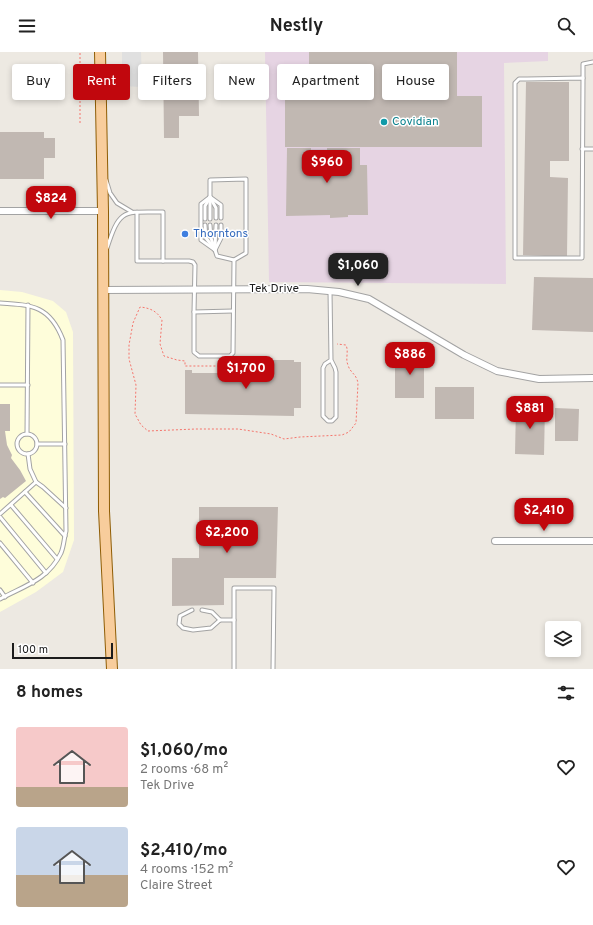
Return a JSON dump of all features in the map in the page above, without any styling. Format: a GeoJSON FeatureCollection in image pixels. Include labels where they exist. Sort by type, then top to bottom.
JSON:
{"type":"FeatureCollection","features":[{"type":"Feature","properties":{"kind":"main road"},"geometry":{"type":"LineString","coordinates":[[100,52],[103,211],[104,511],[112,669]]}},
{"type":"Feature","properties":{"kind":"street"},"geometry":{"type":"LineString","coordinates":[[0,211],[103,211]]}},
{"type":"Feature","properties":{"kind":"street","name":"Tek Drive"},"geometry":{"type":"LineString","coordinates":[[103,290],[307,289],[330,291],[369,299],[464,355],[498,371],[539,379],[593,378]]}},
{"type":"Feature","properties":{"kind":"street"},"geometry":{"type":"LineString","coordinates":[[495,541],[593,541]]}},
{"type":"Feature","properties":{"kind":"lane"},"geometry":{"type":"LineString","coordinates":[[583,78],[527,79],[519,80],[515,83],[515,258],[582,258],[582,150],[583,78],[583,64],[593,62]]}},
{"type":"Feature","properties":{"kind":"lane"},"geometry":{"type":"LineString","coordinates":[[582,150],[593,149]]}},
{"type":"Feature","properties":{"kind":"lane"},"geometry":{"type":"LineString","coordinates":[[102,174],[108,184],[113,199],[132,212]]}},
{"type":"Feature","properties":{"kind":"lane"},"geometry":{"type":"LineString","coordinates":[[210,219],[210,180],[246,180],[246,253],[234,260],[217,256],[211,238],[210,225]]}},
{"type":"Feature","properties":{"kind":"lane"},"geometry":{"type":"LineString","coordinates":[[210,197],[221,204],[221,218]]}},
{"type":"Feature","properties":{"kind":"lane"},"geometry":{"type":"LineString","coordinates":[[210,197],[216,208],[216,218]]}},
{"type":"Feature","properties":{"kind":"lane"},"geometry":{"type":"LineString","coordinates":[[205,219],[205,206],[210,197]]}},
{"type":"Feature","properties":{"kind":"lane"},"geometry":{"type":"LineString","coordinates":[[210,197],[200,204],[200,233],[201,240],[215,250]]}},
{"type":"Feature","properties":{"kind":"lane"},"geometry":{"type":"LineString","coordinates":[[103,257],[117,222],[121,217],[132,212],[163,212],[163,261]]}},
{"type":"Feature","properties":{"kind":"lane"},"geometry":{"type":"LineString","coordinates":[[137,212],[137,261],[193,262],[195,265],[194,352],[199,356],[230,356],[232,354],[234,260]]}},
{"type":"Feature","properties":{"kind":"lane"},"geometry":{"type":"LineString","coordinates":[[205,225],[206,238],[215,250]]}},
{"type":"Feature","properties":{"kind":"lane"},"geometry":{"type":"LineString","coordinates":[[215,250],[216,225]]}},
{"type":"Feature","properties":{"kind":"lane"},"geometry":{"type":"LineString","coordinates":[[215,250],[221,238],[221,225]]}},
{"type":"Feature","properties":{"kind":"lane"},"geometry":{"type":"LineString","coordinates":[[330,291],[331,360],[336,372],[336,416],[332,421],[328,421],[323,416],[323,368],[325,364],[331,360]]}},
{"type":"Feature","properties":{"kind":"lane"},"geometry":{"type":"LineString","coordinates":[[0,303],[34,306],[53,320],[63,340],[66,508],[65,536],[62,551],[52,568],[33,583],[0,599]]}},
{"type":"Feature","properties":{"kind":"lane"},"geometry":{"type":"LineString","coordinates":[[28,306],[28,434]]}},
{"type":"Feature","properties":{"kind":"lane"},"geometry":{"type":"LineString","coordinates":[[194,312],[233,311]]}},
{"type":"Feature","properties":{"kind":"lane"},"geometry":{"type":"LineString","coordinates":[[0,385],[28,385]]}},
{"type":"Feature","properties":{"kind":"lane"},"geometry":{"type":"LineString","coordinates":[[28,434],[34,437],[37,444],[33,452],[28,454],[20,450],[17,445],[21,436],[28,434]]}},
{"type":"Feature","properties":{"kind":"lane"},"geometry":{"type":"LineString","coordinates":[[37,444],[65,444]]}},
{"type":"Feature","properties":{"kind":"lane"},"geometry":{"type":"LineString","coordinates":[[28,454],[30,469],[36,482],[66,508]]}},
{"type":"Feature","properties":{"kind":"lane"},"geometry":{"type":"LineString","coordinates":[[0,514],[36,482]]}},
{"type":"Feature","properties":{"kind":"lane"},"geometry":{"type":"LineString","coordinates":[[25,492],[65,536]]}},
{"type":"Feature","properties":{"kind":"lane"},"geometry":{"type":"LineString","coordinates":[[11,505],[57,559]]}},
{"type":"Feature","properties":{"kind":"lane"},"geometry":{"type":"LineString","coordinates":[[0,518],[46,572]]}},
{"type":"Feature","properties":{"kind":"lane"},"geometry":{"type":"LineString","coordinates":[[0,543],[33,583]]}},
{"type":"Feature","properties":{"kind":"lane"},"geometry":{"type":"LineString","coordinates":[[234,669],[234,588],[274,588],[273,669]]}},
{"type":"Feature","properties":{"kind":"lane"},"geometry":{"type":"LineString","coordinates":[[0,590],[5,597]]}},
{"type":"Feature","properties":{"kind":"lane"},"geometry":{"type":"LineString","coordinates":[[192,610],[180,616],[179,624],[183,628],[193,630],[211,628],[220,620],[234,620]]}},
{"type":"Feature","properties":{"kind":"lane"},"geometry":{"type":"LineString","coordinates":[[202,610],[212,612],[220,620]]}},
{"type":"Feature","properties":{"kind":"path"},"geometry":{"type":"LineString","coordinates":[[80,52],[80,123]]}},
{"type":"Feature","properties":{"kind":"path"},"geometry":{"type":"LineString","coordinates":[[232,354],[237,357],[237,366],[185,366],[185,360],[177,360],[164,356],[160,344],[162,320],[155,311],[140,308],[136,313],[133,323],[129,345],[129,355],[136,385],[135,414],[141,426],[148,431],[238,429],[266,433],[284,439],[300,436],[342,435],[349,432],[356,423],[357,378],[347,364],[346,345],[342,343],[331,344]]}},
{"type":"Feature","properties":{"kind":"shaded area"},"geometry":{"type":"Polygon","coordinates":[[[122,52],[141,52],[141,64],[138,64],[138,87],[130,86],[130,64],[122,64],[122,52]]]}},
{"type":"Feature","properties":{"kind":"shaded area"},"geometry":{"type":"Polygon","coordinates":[[[265,52],[548,52],[548,61],[504,63],[506,284],[269,282],[266,100],[269,100],[269,64],[265,64],[265,52]]]}},
{"type":"Feature","properties":{"kind":"shaded area"},"geometry":{"type":"Polygon","coordinates":[[[0,290],[22,292],[53,301],[66,312],[73,332],[74,540],[63,572],[36,592],[0,612],[0,290]]]}},
{"type":"Feature","properties":{"kind":"building"},"geometry":{"type":"Polygon","coordinates":[[[163,52],[198,52],[198,64],[163,64],[163,52]]]}},
{"type":"Feature","properties":{"kind":"building","name":"Covidian"},"geometry":{"type":"Polygon","coordinates":[[[309,52],[457,52],[457,96],[482,96],[482,147],[285,147],[285,100],[374,100],[374,64],[309,64],[309,52]]]}},
{"type":"Feature","properties":{"kind":"building"},"geometry":{"type":"Polygon","coordinates":[[[526,82],[569,82],[569,161],[550,161],[550,177],[568,178],[567,257],[523,255],[526,82]]]}},
{"type":"Feature","properties":{"kind":"building"},"geometry":{"type":"Polygon","coordinates":[[[164,100],[199,100],[199,116],[179,116],[179,138],[164,138],[164,100]]]}},
{"type":"Feature","properties":{"kind":"building"},"geometry":{"type":"Polygon","coordinates":[[[0,132],[44,132],[44,138],[55,138],[55,158],[44,158],[44,179],[0,179],[0,132]]]}},
{"type":"Feature","properties":{"kind":"building"},"geometry":{"type":"Polygon","coordinates":[[[287,148],[311,148],[311,166],[327,166],[327,148],[360,148],[360,165],[367,165],[368,215],[348,215],[348,217],[330,218],[330,215],[286,216],[287,148]]]}},
{"type":"Feature","properties":{"kind":"building"},"geometry":{"type":"Polygon","coordinates":[[[534,277],[593,278],[593,332],[532,330],[534,277]]]}},
{"type":"Feature","properties":{"kind":"building"},"geometry":{"type":"Polygon","coordinates":[[[395,355],[424,355],[424,398],[395,398],[395,355]]]}},
{"type":"Feature","properties":{"kind":"building"},"geometry":{"type":"Polygon","coordinates":[[[238,360],[294,360],[294,362],[301,362],[301,408],[294,408],[294,416],[185,414],[185,370],[192,370],[192,373],[238,373],[238,360]]]}},
{"type":"Feature","properties":{"kind":"building"},"geometry":{"type":"Polygon","coordinates":[[[435,387],[474,387],[474,419],[435,419],[435,387]]]}},
{"type":"Feature","properties":{"kind":"building"},"geometry":{"type":"Polygon","coordinates":[[[0,404],[10,404],[10,431],[5,431],[7,445],[12,455],[11,458],[26,481],[5,498],[3,497],[0,499],[0,404]]]}},
{"type":"Feature","properties":{"kind":"building"},"geometry":{"type":"Polygon","coordinates":[[[516,406],[545,406],[544,455],[515,454],[516,406]]]}},
{"type":"Feature","properties":{"kind":"building"},"geometry":{"type":"Polygon","coordinates":[[[555,408],[579,409],[578,441],[555,441],[555,408]]]}},
{"type":"Feature","properties":{"kind":"building"},"geometry":{"type":"Polygon","coordinates":[[[199,507],[278,507],[276,578],[224,578],[224,605],[172,606],[172,558],[199,558],[199,507]]]}},
{"type":"Feature","properties":{"kind":"place","name":"Covidian"},"geometry":{"type":"Point","coordinates":[384,122]}},
{"type":"Feature","properties":{"kind":"place","name":"Thorntons"},"geometry":{"type":"Point","coordinates":[185,234]}}]}
